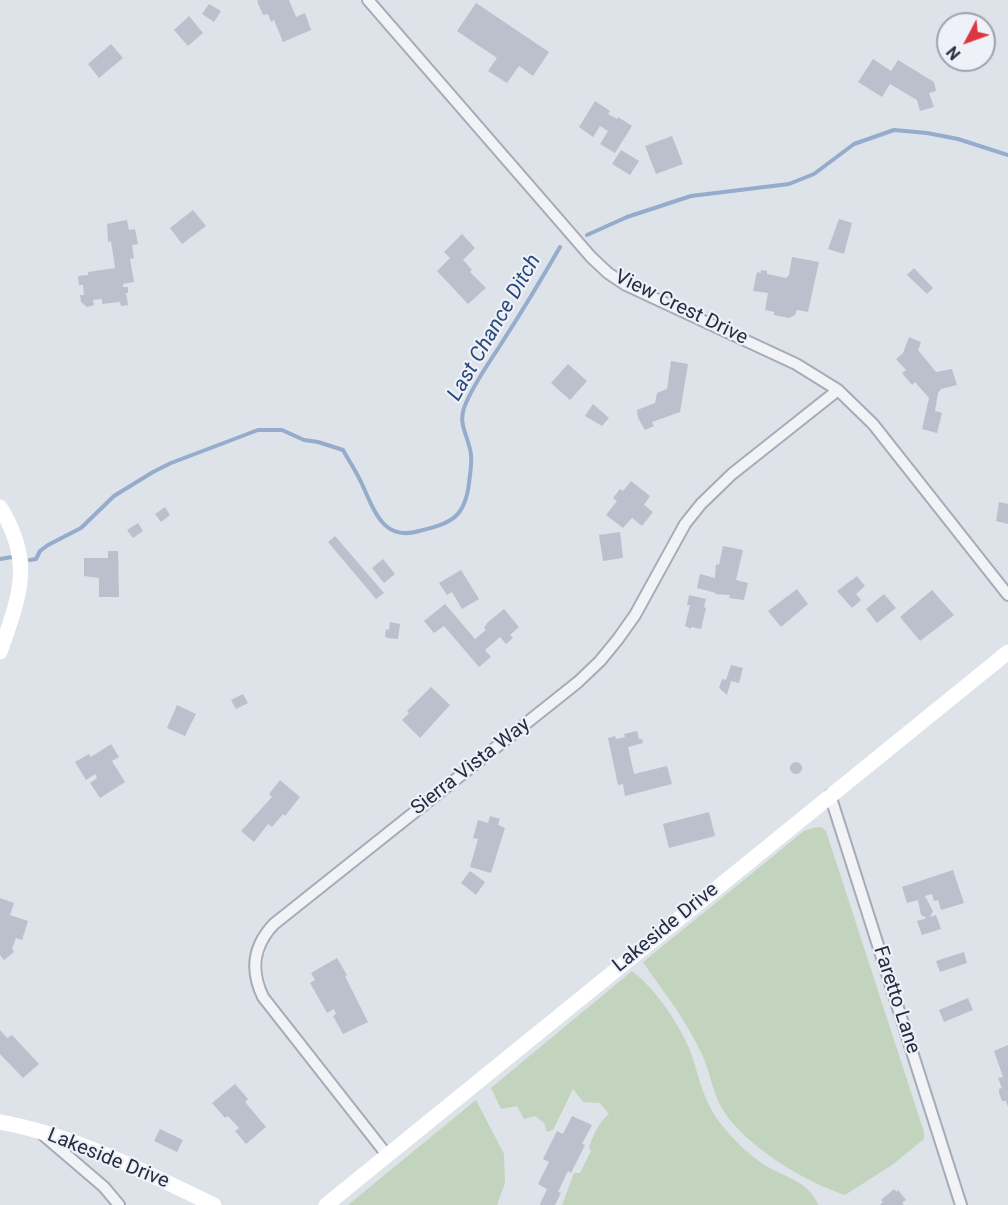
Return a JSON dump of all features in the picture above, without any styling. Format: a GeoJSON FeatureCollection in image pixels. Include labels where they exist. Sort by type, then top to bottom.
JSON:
{"type":"FeatureCollection","features":[{"type":"Feature","properties":{"kind":"street","name":"View Crest Drive"},"geometry":{"type":"LineString","coordinates":[[368,0],[591,257],[608,273],[626,285],[796,364],[838,390],[873,424],[1008,595]]}},
{"type":"Feature","properties":{"kind":"street","name":"Sierra Vista Way"},"geometry":{"type":"LineString","coordinates":[[387,1155],[263,996],[257,985],[255,965],[258,945],[265,933],[579,682],[618,639],[685,524],[701,504],[732,474],[838,390]]}},
{"type":"Feature","properties":{"kind":"street"},"geometry":{"type":"LineString","coordinates":[[0,507],[16,538],[20,552],[21,575],[14,611],[0,652]]}},
{"type":"Feature","properties":{"kind":"street","name":"Lakeside Drive"},"geometry":{"type":"LineString","coordinates":[[326,1205],[1008,652]]}},
{"type":"Feature","properties":{"kind":"street","name":"Faretto Lane"},"geometry":{"type":"LineString","coordinates":[[830,795],[961,1205]]}},
{"type":"Feature","properties":{"kind":"street","name":"Lakeside Drive"},"geometry":{"type":"LineString","coordinates":[[0,1122],[84,1145],[214,1205]]}},
{"type":"Feature","properties":{"kind":"street"},"geometry":{"type":"LineString","coordinates":[[38,1131],[104,1187],[119,1205]]}},
{"type":"Feature","properties":{"kind":"green space"},"geometry":{"type":"Polygon","coordinates":[[[821,827],[826,831],[924,1132],[924,1139],[892,1165],[845,1195],[812,1181],[777,1161],[746,1137],[733,1123],[723,1110],[714,1091],[704,1059],[695,1040],[643,962],[804,831],[821,827]]]}},
{"type":"Feature","properties":{"kind":"green space"},"geometry":{"type":"Polygon","coordinates":[[[632,971],[650,987],[681,1031],[706,1098],[721,1124],[739,1145],[755,1158],[801,1184],[814,1197],[818,1205],[562,1205],[574,1173],[580,1173],[591,1151],[589,1147],[595,1133],[609,1114],[600,1103],[583,1102],[573,1089],[553,1130],[547,1132],[544,1123],[535,1116],[524,1119],[517,1106],[501,1109],[491,1088],[632,971]]]}},
{"type":"Feature","properties":{"kind":"green space"},"geometry":{"type":"Polygon","coordinates":[[[476,1100],[504,1154],[505,1183],[497,1205],[348,1205],[476,1100]]]}},
{"type":"Feature","properties":{"kind":"building"},"geometry":{"type":"Polygon","coordinates":[[[289,0],[296,17],[305,13],[311,30],[283,42],[274,20],[271,22],[268,14],[263,15],[257,1],[289,0]]]}},
{"type":"Feature","properties":{"kind":"building"},"geometry":{"type":"Polygon","coordinates":[[[476,3],[549,52],[533,76],[519,66],[507,83],[488,71],[497,58],[457,31],[476,3]]]}},
{"type":"Feature","properties":{"kind":"building"},"geometry":{"type":"Polygon","coordinates":[[[209,4],[221,11],[214,22],[202,14],[209,4]]]}},
{"type":"Feature","properties":{"kind":"building"},"geometry":{"type":"Polygon","coordinates":[[[189,16],[203,33],[188,46],[174,30],[189,16]]]}},
{"type":"Feature","properties":{"kind":"building"},"geometry":{"type":"Polygon","coordinates":[[[111,44],[123,58],[99,78],[88,64],[111,44]]]}},
{"type":"Feature","properties":{"kind":"building"},"geometry":{"type":"Polygon","coordinates":[[[873,59],[891,71],[898,60],[934,82],[936,91],[929,93],[934,107],[920,111],[917,100],[890,84],[882,97],[858,82],[873,59]]]}},
{"type":"Feature","properties":{"kind":"building"},"geometry":{"type":"Polygon","coordinates":[[[595,101],[610,111],[608,114],[632,126],[615,153],[600,144],[608,131],[600,126],[593,137],[579,127],[595,101]]]}},
{"type":"Feature","properties":{"kind":"building"},"geometry":{"type":"Polygon","coordinates":[[[672,136],[683,164],[656,174],[645,146],[672,136]]]}},
{"type":"Feature","properties":{"kind":"building"},"geometry":{"type":"Polygon","coordinates":[[[621,150],[639,161],[630,175],[612,164],[621,150]]]}},
{"type":"Feature","properties":{"kind":"building"},"geometry":{"type":"Polygon","coordinates":[[[193,210],[206,226],[182,244],[170,228],[193,210]]]}},
{"type":"Feature","properties":{"kind":"building"},"geometry":{"type":"Polygon","coordinates":[[[839,219],[852,223],[844,254],[828,249],[839,219]]]}},
{"type":"Feature","properties":{"kind":"building"},"geometry":{"type":"Polygon","coordinates":[[[127,220],[129,230],[135,229],[138,244],[132,245],[134,258],[130,259],[134,282],[123,284],[123,287],[128,287],[128,293],[126,293],[128,305],[121,306],[120,302],[102,304],[102,299],[93,300],[94,305],[87,307],[81,302],[80,295],[84,295],[83,285],[79,285],[78,276],[115,268],[111,241],[108,242],[107,224],[127,220]]]}},
{"type":"Feature","properties":{"kind":"building"},"geometry":{"type":"Polygon","coordinates":[[[462,234],[475,248],[463,260],[472,270],[470,272],[486,288],[468,304],[437,271],[450,258],[444,252],[462,234]]]}},
{"type":"Feature","properties":{"kind":"building"},"geometry":{"type":"Polygon","coordinates":[[[792,257],[819,262],[808,312],[797,310],[795,315],[789,318],[774,315],[774,312],[765,310],[768,293],[753,291],[757,272],[761,273],[761,270],[767,271],[767,274],[786,278],[789,275],[792,257]]]}},
{"type":"Feature","properties":{"kind":"building"},"geometry":{"type":"Polygon","coordinates":[[[914,268],[933,288],[927,294],[907,275],[914,268]]]}},
{"type":"Feature","properties":{"kind":"building"},"geometry":{"type":"Polygon","coordinates":[[[909,337],[921,342],[918,350],[936,372],[952,369],[957,385],[941,389],[938,393],[935,411],[942,413],[937,433],[922,429],[929,398],[915,382],[912,385],[902,373],[906,370],[896,359],[903,353],[909,337]]]}},
{"type":"Feature","properties":{"kind":"building"},"geometry":{"type":"Polygon","coordinates":[[[671,361],[688,364],[680,412],[652,422],[654,426],[645,430],[638,418],[637,410],[655,403],[657,393],[667,389],[671,361]]]}},
{"type":"Feature","properties":{"kind":"building"},"geometry":{"type":"Polygon","coordinates":[[[568,364],[587,381],[570,400],[551,383],[568,364]]]}},
{"type":"Feature","properties":{"kind":"building"},"geometry":{"type":"Polygon","coordinates":[[[593,404],[609,418],[602,426],[585,416],[593,404]]]}},
{"type":"Feature","properties":{"kind":"building"},"geometry":{"type":"Polygon","coordinates":[[[631,481],[650,496],[644,505],[653,512],[642,526],[632,518],[623,528],[606,515],[617,501],[613,498],[631,481]]]}},
{"type":"Feature","properties":{"kind":"building"},"geometry":{"type":"Polygon","coordinates":[[[999,502],[1008,504],[1008,524],[996,521],[999,502]]]}},
{"type":"Feature","properties":{"kind":"building"},"geometry":{"type":"Polygon","coordinates":[[[165,507],[170,515],[161,522],[155,514],[165,507]]]}},
{"type":"Feature","properties":{"kind":"building"},"geometry":{"type":"Polygon","coordinates":[[[138,523],[143,531],[133,538],[127,530],[138,523]]]}},
{"type":"Feature","properties":{"kind":"building"},"geometry":{"type":"Polygon","coordinates":[[[620,532],[623,558],[603,561],[599,535],[620,532]]]}},
{"type":"Feature","properties":{"kind":"building"},"geometry":{"type":"Polygon","coordinates":[[[335,536],[384,593],[376,599],[328,542],[335,536]]]}},
{"type":"Feature","properties":{"kind":"building"},"geometry":{"type":"Polygon","coordinates":[[[723,546],[743,550],[736,580],[748,583],[744,600],[697,588],[700,574],[715,578],[716,564],[719,565],[723,546]]]}},
{"type":"Feature","properties":{"kind":"building"},"geometry":{"type":"Polygon","coordinates":[[[108,551],[118,551],[119,597],[99,597],[99,578],[84,576],[84,558],[108,558],[108,551]]]}},
{"type":"Feature","properties":{"kind":"building"},"geometry":{"type":"Polygon","coordinates":[[[383,559],[395,574],[384,583],[372,568],[383,559]]]}},
{"type":"Feature","properties":{"kind":"building"},"geometry":{"type":"Polygon","coordinates":[[[461,570],[479,599],[462,609],[452,592],[447,595],[439,583],[461,570]]]}},
{"type":"Feature","properties":{"kind":"building"},"geometry":{"type":"Polygon","coordinates":[[[857,576],[865,586],[856,594],[861,600],[852,608],[837,591],[857,576]]]}},
{"type":"Feature","properties":{"kind":"building"},"geometry":{"type":"Polygon","coordinates":[[[797,589],[808,604],[781,627],[768,611],[797,589]]]}},
{"type":"Feature","properties":{"kind":"building"},"geometry":{"type":"Polygon","coordinates":[[[932,590],[954,615],[920,641],[900,617],[932,590]]]}},
{"type":"Feature","properties":{"kind":"building"},"geometry":{"type":"Polygon","coordinates":[[[884,594],[896,608],[877,623],[866,609],[884,594]]]}},
{"type":"Feature","properties":{"kind":"building"},"geometry":{"type":"Polygon","coordinates":[[[689,595],[706,599],[701,629],[691,627],[691,629],[685,626],[690,605],[687,605],[689,595]]]}},
{"type":"Feature","properties":{"kind":"building"},"geometry":{"type":"Polygon","coordinates":[[[445,604],[475,639],[486,630],[484,628],[487,623],[504,609],[519,627],[510,635],[513,638],[506,644],[500,637],[485,650],[491,657],[479,667],[444,626],[434,633],[424,621],[445,604]]]}},
{"type":"Feature","properties":{"kind":"building"},"geometry":{"type":"Polygon","coordinates":[[[390,622],[400,624],[398,639],[385,636],[390,622]]]}},
{"type":"Feature","properties":{"kind":"building"},"geometry":{"type":"Polygon","coordinates":[[[731,665],[743,668],[739,683],[731,681],[727,695],[719,688],[722,679],[726,680],[731,665]]]}},
{"type":"Feature","properties":{"kind":"building"},"geometry":{"type":"Polygon","coordinates":[[[431,687],[450,705],[420,738],[402,720],[409,713],[407,711],[431,687]]]}},
{"type":"Feature","properties":{"kind":"building"},"geometry":{"type":"Polygon","coordinates":[[[243,694],[248,703],[236,709],[231,700],[243,694]]]}},
{"type":"Feature","properties":{"kind":"building"},"geometry":{"type":"Polygon","coordinates":[[[177,705],[196,714],[185,736],[167,728],[177,705]]]}},
{"type":"Feature","properties":{"kind":"building"},"geometry":{"type":"Polygon","coordinates":[[[637,731],[643,743],[628,747],[634,774],[667,766],[672,784],[625,796],[623,784],[618,785],[608,738],[625,737],[624,734],[637,731]]]}},
{"type":"Feature","properties":{"kind":"building"},"geometry":{"type":"Polygon","coordinates":[[[111,744],[119,757],[112,761],[125,782],[100,798],[90,783],[97,778],[95,774],[86,780],[75,762],[89,754],[91,757],[111,744]]]}},
{"type":"Feature","properties":{"kind":"building"},"geometry":{"type":"Polygon","coordinates":[[[796,762],[802,768],[796,774],[790,768],[796,762]]]}},
{"type":"Feature","properties":{"kind":"building"},"geometry":{"type":"Polygon","coordinates":[[[280,780],[300,797],[285,816],[283,814],[272,827],[268,824],[254,842],[241,831],[272,797],[269,794],[280,780]]]}},
{"type":"Feature","properties":{"kind":"building"},"geometry":{"type":"Polygon","coordinates":[[[709,812],[715,836],[669,848],[663,824],[709,812]]]}},
{"type":"Feature","properties":{"kind":"building"},"geometry":{"type":"Polygon","coordinates":[[[490,816],[500,819],[498,825],[505,828],[491,873],[470,867],[478,839],[473,838],[478,820],[488,823],[490,816]]]}},
{"type":"Feature","properties":{"kind":"building"},"geometry":{"type":"Polygon","coordinates":[[[953,870],[964,903],[941,910],[938,900],[934,901],[932,894],[925,896],[933,911],[930,917],[936,915],[941,929],[922,935],[917,921],[927,918],[921,915],[918,900],[907,903],[902,887],[953,870]]]}},
{"type":"Feature","properties":{"kind":"building"},"geometry":{"type":"Polygon","coordinates":[[[470,871],[485,882],[476,895],[461,883],[470,871]]]}},
{"type":"Feature","properties":{"kind":"building"},"geometry":{"type":"Polygon","coordinates":[[[0,898],[14,903],[10,915],[28,921],[22,940],[16,938],[12,949],[14,952],[4,960],[0,955],[0,898]]]}},
{"type":"Feature","properties":{"kind":"building"},"geometry":{"type":"Polygon","coordinates":[[[964,952],[967,963],[940,972],[936,961],[964,952]]]}},
{"type":"Feature","properties":{"kind":"building"},"geometry":{"type":"Polygon","coordinates":[[[337,958],[368,1022],[343,1034],[333,1016],[336,1014],[334,1009],[327,1013],[310,983],[315,980],[311,973],[337,958]]]}},
{"type":"Feature","properties":{"kind":"building"},"geometry":{"type":"Polygon","coordinates":[[[968,998],[973,1010],[944,1022],[939,1010],[968,998]]]}},
{"type":"Feature","properties":{"kind":"building"},"geometry":{"type":"Polygon","coordinates":[[[0,1030],[7,1038],[12,1035],[39,1064],[23,1078],[0,1054],[0,1030]]]}},
{"type":"Feature","properties":{"kind":"building"},"geometry":{"type":"Polygon","coordinates":[[[1008,1045],[1008,1107],[1006,1101],[1002,1101],[999,1093],[999,1089],[1002,1088],[998,1078],[1003,1077],[994,1051],[1008,1045]]]}},
{"type":"Feature","properties":{"kind":"building"},"geometry":{"type":"Polygon","coordinates":[[[235,1084],[248,1099],[245,1102],[266,1127],[246,1144],[235,1131],[239,1128],[228,1116],[225,1118],[212,1103],[235,1084]]]}},
{"type":"Feature","properties":{"kind":"building"},"geometry":{"type":"Polygon","coordinates":[[[572,1116],[592,1125],[571,1173],[568,1171],[558,1192],[561,1193],[555,1205],[541,1205],[547,1189],[538,1184],[549,1162],[543,1159],[557,1131],[563,1134],[572,1116]]]}},
{"type":"Feature","properties":{"kind":"building"},"geometry":{"type":"Polygon","coordinates":[[[160,1129],[183,1140],[177,1152],[154,1141],[160,1129]]]}},
{"type":"Feature","properties":{"kind":"building"},"geometry":{"type":"Polygon","coordinates":[[[894,1189],[897,1192],[898,1190],[906,1200],[902,1203],[904,1205],[880,1205],[883,1202],[881,1200],[894,1189]]]}},
{"type":"Feature","properties":{"kind":"waterway","name":"Last Chance Ditch"},"geometry":{"type":"LineString","coordinates":[[587,235],[627,217],[691,196],[789,184],[814,174],[854,144],[894,130],[958,139],[1008,155]]}},
{"type":"Feature","properties":{"kind":"waterway","name":"Last Chance Ditch"},"geometry":{"type":"LineString","coordinates":[[30,560],[36,559],[40,551],[48,545],[81,528],[114,496],[153,472],[258,430],[282,430],[304,440],[343,450],[375,512],[381,521],[396,532],[419,531],[448,522],[464,504],[469,483],[471,455],[462,418],[466,403],[560,247]]}},
{"type":"Feature","properties":{"kind":"waterway","name":"Last Chance Ditch"},"geometry":{"type":"LineString","coordinates":[[0,559],[12,557]]}}]}
